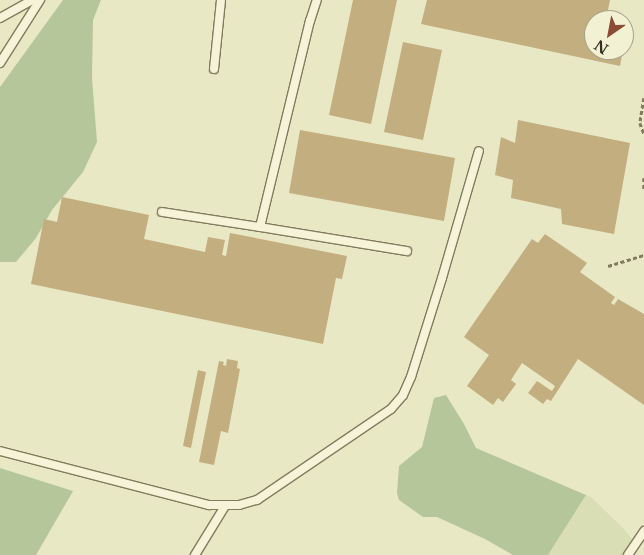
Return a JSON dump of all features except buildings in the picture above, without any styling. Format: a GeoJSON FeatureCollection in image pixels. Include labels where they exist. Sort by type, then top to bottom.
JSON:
{"type":"FeatureCollection","features":[{"type":"Feature","properties":{"kind":"lane"},"geometry":{"type":"LineString","coordinates":[[0,18],[33,0]]}},
{"type":"Feature","properties":{"kind":"lane"},"geometry":{"type":"LineString","coordinates":[[1,58],[40,0]]}},
{"type":"Feature","properties":{"kind":"lane"},"geometry":{"type":"LineString","coordinates":[[214,69],[221,0]]}},
{"type":"Feature","properties":{"kind":"lane"},"geometry":{"type":"LineString","coordinates":[[260,227],[310,21],[317,0]]}},
{"type":"Feature","properties":{"kind":"lane"},"geometry":{"type":"LineString","coordinates":[[0,451],[209,505],[225,506],[257,500],[391,409],[403,395],[442,278],[479,151]]}},
{"type":"Feature","properties":{"kind":"lane"},"geometry":{"type":"LineString","coordinates":[[162,212],[407,251]]}},
{"type":"Feature","properties":{"kind":"lane"},"geometry":{"type":"LineString","coordinates":[[195,555],[225,506]]}},
{"type":"Feature","properties":{"kind":"lane"},"geometry":{"type":"LineString","coordinates":[[628,555],[644,531]]}},
{"type":"Feature","properties":{"kind":"path"},"geometry":{"type":"LineString","coordinates":[[644,98],[640,123],[644,134]]}},
{"type":"Feature","properties":{"kind":"path"},"geometry":{"type":"LineString","coordinates":[[644,178],[644,189]]}},
{"type":"Feature","properties":{"kind":"path"},"geometry":{"type":"LineString","coordinates":[[608,266],[644,255]]}},
{"type":"Feature","properties":{"kind":"green space"},"geometry":{"type":"Polygon","coordinates":[[[63,0],[101,0],[93,20],[92,78],[97,142],[83,172],[52,210],[36,238],[16,262],[0,262],[0,87],[63,0]]]}},
{"type":"Feature","properties":{"kind":"green space"},"geometry":{"type":"Polygon","coordinates":[[[446,395],[476,448],[586,495],[548,555],[513,555],[485,539],[437,517],[423,517],[399,500],[397,493],[399,466],[422,447],[434,398],[446,395]]]}},
{"type":"Feature","properties":{"kind":"green space"},"geometry":{"type":"Polygon","coordinates":[[[0,468],[73,491],[36,555],[0,555],[0,468]]]}},
{"type":"Feature","properties":{"kind":"green space"},"geometry":{"type":"Polygon","coordinates":[[[586,495],[591,497],[623,528],[636,544],[632,555],[548,555],[586,495]]]}}]}
